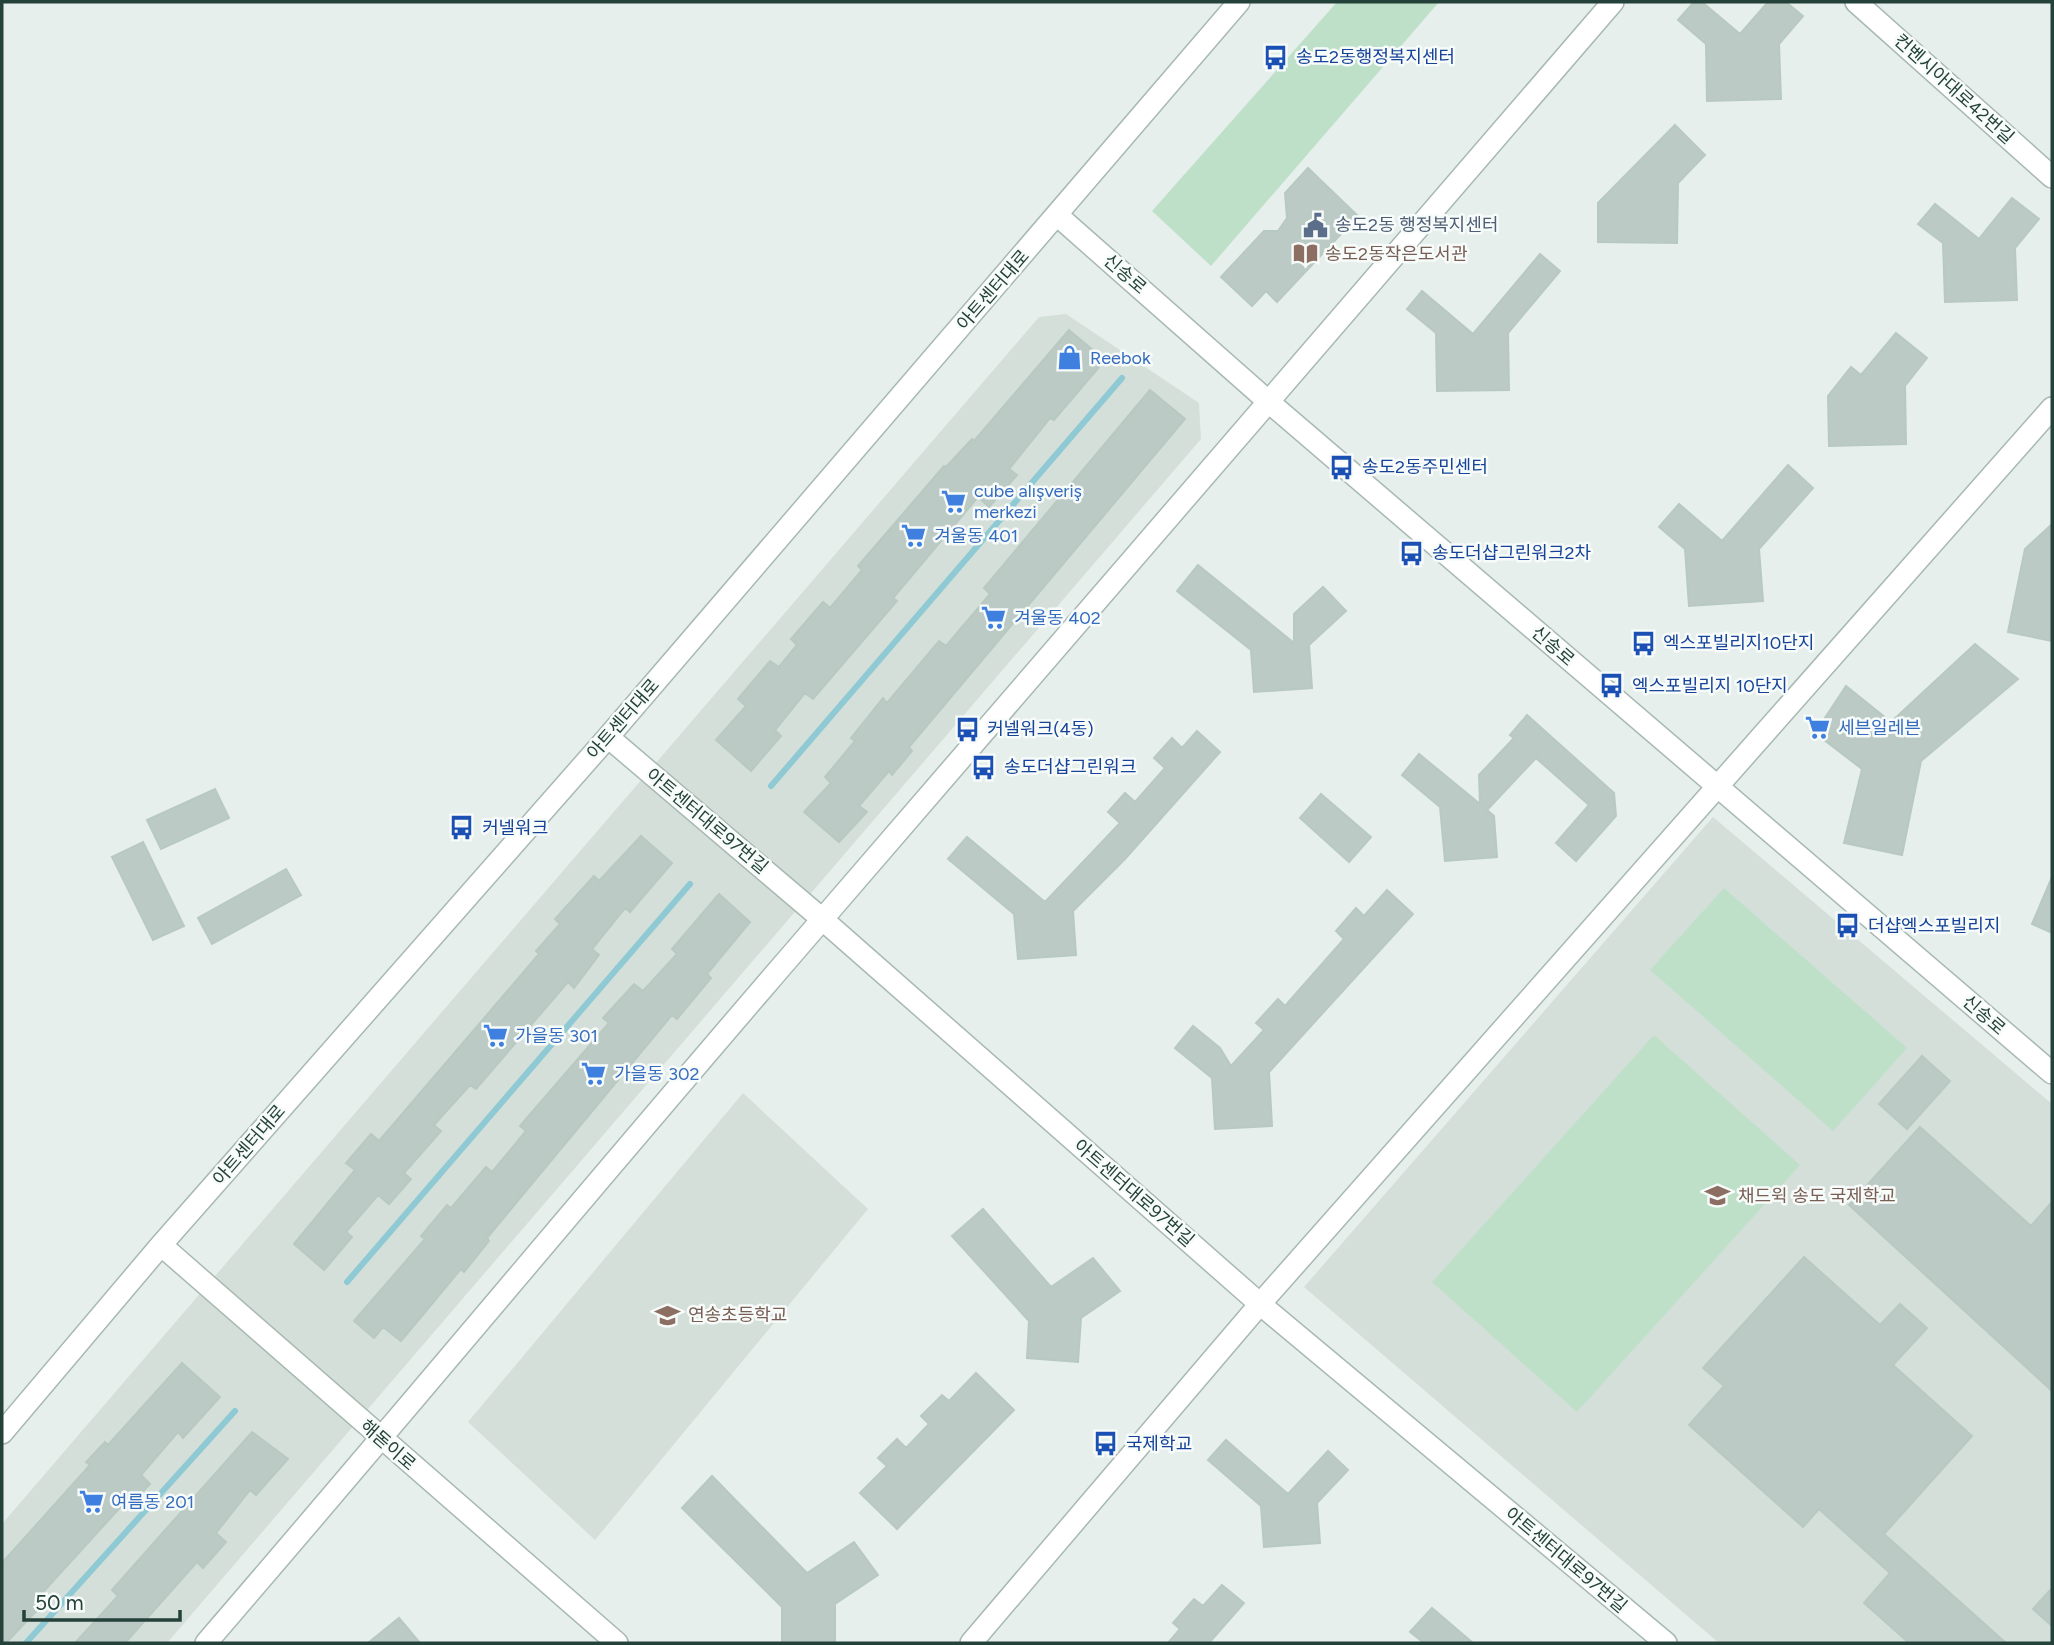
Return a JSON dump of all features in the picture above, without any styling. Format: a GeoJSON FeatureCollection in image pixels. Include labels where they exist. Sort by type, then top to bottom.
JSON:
{"type":"FeatureCollection","features":[{"type":"Feature","properties":{"kind":"street","name":"아트센터대로"},"geometry":{"type":"LineString","coordinates":[[2,1433],[161,1245],[608,737],[1239,2]]}},
{"type":"Feature","properties":{"kind":"street"},"geometry":{"type":"LineString","coordinates":[[206,1643],[382,1440],[822,919],[1270,403],[1613,2]]}},
{"type":"Feature","properties":{"kind":"street","name":"컨벤시아대로42번길"},"geometry":{"type":"LineString","coordinates":[[1856,2],[2052,177]]}},
{"type":"Feature","properties":{"kind":"street","name":"신송로"},"geometry":{"type":"LineString","coordinates":[[1057,215],[1270,403],[2052,1073]]}},
{"type":"Feature","properties":{"kind":"street"},"geometry":{"type":"LineString","coordinates":[[971,1643],[1260,1304],[2052,408]]}},
{"type":"Feature","properties":{"kind":"street","name":"아트센터대로97번길"},"geometry":{"type":"LineString","coordinates":[[608,737],[822,919],[1260,1304],[1666,1643]]}},
{"type":"Feature","properties":{"kind":"street","name":"해돋이로"},"geometry":{"type":"LineString","coordinates":[[161,1245],[617,1643]]}},
{"type":"Feature","properties":{"kind":"shaded area"},"geometry":{"type":"Polygon","coordinates":[[[1066,314],[1199,403],[1201,439],[167,1643],[2,1643],[2,1524],[1039,317],[1066,314]]]}},
{"type":"Feature","properties":{"kind":"shaded area","name":"채드윅 송도 국제학교"},"geometry":{"type":"Polygon","coordinates":[[[1713,817],[2052,1104],[2052,1643],[1719,1643],[1304,1287],[1713,817]]]}},
{"type":"Feature","properties":{"kind":"shaded area","name":"연송초등학교"},"geometry":{"type":"Polygon","coordinates":[[[743,1093],[868,1209],[595,1540],[468,1422],[743,1093]]]}},
{"type":"Feature","properties":{"kind":"green space"},"geometry":{"type":"Polygon","coordinates":[[[1337,2],[1439,2],[1211,266],[1152,211],[1337,2]]]}},
{"type":"Feature","properties":{"kind":"green space"},"geometry":{"type":"Polygon","coordinates":[[[1724,888],[1907,1048],[1833,1131],[1650,970],[1724,888]]]}},
{"type":"Feature","properties":{"kind":"green space"},"geometry":{"type":"Polygon","coordinates":[[[1654,1035],[1800,1165],[1577,1412],[1432,1282],[1654,1035]]]}},
{"type":"Feature","properties":{"kind":"building"},"geometry":{"type":"Polygon","coordinates":[[[1694,2],[1702,2],[1740,34],[1768,2],[1786,2],[1803,16],[1779,44],[1781,99],[1707,101],[1706,44],[1678,20],[1694,2]]]}},
{"type":"Feature","properties":{"kind":"building"},"geometry":{"type":"Polygon","coordinates":[[[1675,125],[1705,155],[1678,183],[1677,243],[1598,242],[1598,203],[1675,125]]]}},
{"type":"Feature","properties":{"kind":"building"},"geometry":{"type":"Polygon","coordinates":[[[1308,168],[1358,216],[1277,302],[1266,291],[1252,306],[1221,277],[1264,231],[1278,231],[1287,218],[1285,193],[1308,168]]]}},
{"type":"Feature","properties":{"kind":"building"},"geometry":{"type":"Polygon","coordinates":[[[2012,198],[2039,219],[2015,248],[2017,300],[1945,302],[1943,243],[1918,224],[1935,204],[1979,239],[2012,198]]]}},
{"type":"Feature","properties":{"kind":"building"},"geometry":{"type":"Polygon","coordinates":[[[1540,254],[1560,271],[1508,333],[1509,390],[1437,391],[1436,333],[1407,309],[1422,291],[1473,334],[1540,254]]]}},
{"type":"Feature","properties":{"kind":"building","name":"겨울동 401"},"geometry":{"type":"Polygon","coordinates":[[[1069,330],[1105,360],[1054,420],[1050,418],[1009,469],[1017,475],[989,507],[978,497],[893,598],[897,601],[813,699],[805,693],[775,730],[781,736],[751,771],[716,740],[746,706],[738,699],[770,661],[779,667],[797,645],[791,639],[823,602],[830,608],[862,570],[858,566],[944,466],[946,467],[972,439],[974,441],[1069,330]]]}},
{"type":"Feature","properties":{"kind":"building"},"geometry":{"type":"Polygon","coordinates":[[[1896,333],[1927,358],[1905,386],[1906,444],[1829,446],[1828,396],[1851,367],[1861,375],[1896,333]]]}},
{"type":"Feature","properties":{"kind":"building","name":"겨울동 402"},"geometry":{"type":"Polygon","coordinates":[[[1150,390],[1185,419],[909,747],[912,751],[892,775],[889,771],[859,806],[867,812],[839,842],[804,812],[831,783],[825,777],[855,741],[851,738],[883,698],[887,703],[939,641],[946,646],[990,594],[984,588],[1150,390]]]}},
{"type":"Feature","properties":{"kind":"building"},"geometry":{"type":"Polygon","coordinates":[[[1788,465],[1813,488],[1759,549],[1763,601],[1689,606],[1685,549],[1659,527],[1679,504],[1722,541],[1788,465]]]}},
{"type":"Feature","properties":{"kind":"building"},"geometry":{"type":"Polygon","coordinates":[[[2052,524],[2052,641],[2008,632],[2025,549],[2052,524]]]}},
{"type":"Feature","properties":{"kind":"building"},"geometry":{"type":"Polygon","coordinates":[[[1198,565],[1294,643],[1294,614],[1323,587],[1346,611],[1309,645],[1312,688],[1254,692],[1251,650],[1177,591],[1198,565]]]}},
{"type":"Feature","properties":{"kind":"building"},"geometry":{"type":"Polygon","coordinates":[[[1975,644],[2018,679],[1921,761],[1902,855],[1844,843],[1862,769],[1815,733],[1846,686],[1891,722],[1975,644]]]}},
{"type":"Feature","properties":{"kind":"building"},"geometry":{"type":"Polygon","coordinates":[[[1527,715],[1614,793],[1616,816],[1576,861],[1556,843],[1589,805],[1536,758],[1487,810],[1494,816],[1497,857],[1445,861],[1440,807],[1402,775],[1419,754],[1480,804],[1479,775],[1514,738],[1510,735],[1527,715]]]}},
{"type":"Feature","properties":{"kind":"building"},"geometry":{"type":"Polygon","coordinates":[[[1197,731],[1220,752],[1125,859],[1073,911],[1076,955],[1018,959],[1014,914],[948,859],[967,837],[1045,902],[1120,823],[1108,812],[1125,793],[1135,802],[1165,768],[1154,758],[1172,738],[1182,748],[1197,731]]]}},
{"type":"Feature","properties":{"kind":"building"},"geometry":{"type":"Polygon","coordinates":[[[215,789],[229,818],[161,849],[147,820],[215,789]]]}},
{"type":"Feature","properties":{"kind":"building"},"geometry":{"type":"Polygon","coordinates":[[[1321,794],[1371,837],[1349,862],[1300,818],[1321,794]]]}},
{"type":"Feature","properties":{"kind":"building","name":"가을동 301"},"geometry":{"type":"Polygon","coordinates":[[[641,836],[672,863],[630,912],[625,908],[592,949],[599,955],[574,988],[568,982],[476,1089],[470,1085],[434,1125],[441,1131],[404,1173],[411,1179],[389,1204],[378,1195],[346,1232],[352,1237],[324,1270],[294,1244],[355,1170],[346,1163],[371,1134],[379,1141],[539,954],[536,951],[560,924],[555,919],[594,876],[599,881],[641,836]]]}},
{"type":"Feature","properties":{"kind":"building"},"geometry":{"type":"Polygon","coordinates":[[[143,842],[184,926],[153,940],[112,857],[143,842]]]}},
{"type":"Feature","properties":{"kind":"building"},"geometry":{"type":"Polygon","coordinates":[[[286,869],[301,895],[212,944],[198,918],[286,869]]]}},
{"type":"Feature","properties":{"kind":"building"},"geometry":{"type":"Polygon","coordinates":[[[2052,877],[2052,933],[2032,924],[2052,877]]]}},
{"type":"Feature","properties":{"kind":"building"},"geometry":{"type":"Polygon","coordinates":[[[1387,890],[1413,914],[1269,1072],[1272,1126],[1215,1129],[1212,1078],[1175,1048],[1193,1026],[1220,1048],[1231,1066],[1264,1030],[1256,1023],[1278,999],[1285,1006],[1344,939],[1336,931],[1356,908],[1364,916],[1387,890]]]}},
{"type":"Feature","properties":{"kind":"building","name":"가을동 302"},"geometry":{"type":"Polygon","coordinates":[[[719,894],[750,922],[707,974],[711,978],[677,1019],[672,1015],[487,1238],[489,1241],[464,1272],[461,1269],[401,1341],[383,1327],[374,1338],[354,1321],[425,1239],[421,1236],[447,1205],[451,1208],[486,1167],[492,1172],[526,1131],[520,1126],[609,1023],[603,1018],[634,984],[643,991],[677,954],[672,949],[719,894]]]}},
{"type":"Feature","properties":{"kind":"building"},"geometry":{"type":"Polygon","coordinates":[[[1922,1056],[1950,1081],[1907,1129],[1879,1104],[1922,1056]]]}},
{"type":"Feature","properties":{"kind":"building"},"geometry":{"type":"Polygon","coordinates":[[[1920,1127],[2031,1226],[2052,1202],[2052,1391],[1849,1205],[1920,1127]]]}},
{"type":"Feature","properties":{"kind":"building"},"geometry":{"type":"Polygon","coordinates":[[[983,1209],[1051,1287],[1093,1258],[1120,1291],[1081,1318],[1078,1362],[1027,1358],[1029,1321],[952,1236],[983,1209]]]}},
{"type":"Feature","properties":{"kind":"building"},"geometry":{"type":"Polygon","coordinates":[[[1804,1257],[1880,1325],[1900,1304],[1927,1328],[1893,1365],[1972,1436],[1884,1534],[2006,1643],[1909,1643],[1864,1603],[1890,1573],[1819,1509],[1803,1527],[1689,1425],[1724,1386],[1703,1368],[1804,1257]]]}},
{"type":"Feature","properties":{"kind":"building","name":"여름동 201"},"geometry":{"type":"Polygon","coordinates":[[[182,1363],[220,1397],[183,1438],[178,1432],[141,1475],[150,1484],[131,1504],[127,1500],[34,1602],[40,1607],[6,1643],[2,1643],[2,1563],[90,1465],[86,1462],[105,1442],[108,1445],[182,1363]]]}},
{"type":"Feature","properties":{"kind":"building"},"geometry":{"type":"Polygon","coordinates":[[[976,1373],[1014,1410],[897,1529],[860,1493],[887,1466],[878,1458],[897,1439],[906,1448],[929,1424],[921,1416],[942,1395],[949,1401],[976,1373]]]}},
{"type":"Feature","properties":{"kind":"building"},"geometry":{"type":"Polygon","coordinates":[[[252,1432],[288,1459],[256,1495],[250,1490],[216,1533],[226,1542],[203,1568],[197,1562],[125,1643],[75,1643],[118,1596],[112,1590],[252,1432]]]}},
{"type":"Feature","properties":{"kind":"building"},"geometry":{"type":"Polygon","coordinates":[[[1226,1440],[1288,1494],[1328,1451],[1348,1470],[1317,1503],[1320,1543],[1264,1547],[1261,1506],[1208,1460],[1226,1440]]]}},
{"type":"Feature","properties":{"kind":"building"},"geometry":{"type":"Polygon","coordinates":[[[712,1476],[807,1573],[854,1542],[878,1575],[835,1604],[835,1643],[782,1643],[782,1607],[682,1508],[712,1476]]]}},
{"type":"Feature","properties":{"kind":"building"},"geometry":{"type":"Polygon","coordinates":[[[1222,1585],[1244,1603],[1209,1643],[1168,1643],[1180,1629],[1173,1623],[1194,1599],[1203,1606],[1222,1585]]]}},
{"type":"Feature","properties":{"kind":"building"},"geometry":{"type":"Polygon","coordinates":[[[2052,1588],[2052,1626],[2033,1609],[2052,1588]]]}},
{"type":"Feature","properties":{"kind":"building"},"geometry":{"type":"Polygon","coordinates":[[[1432,1608],[1473,1643],[1424,1643],[1410,1632],[1432,1608]]]}},
{"type":"Feature","properties":{"kind":"building"},"geometry":{"type":"Polygon","coordinates":[[[399,1618],[420,1643],[368,1643],[399,1618]]]}},
{"type":"Feature","properties":{"kind":"waterway"},"geometry":{"type":"LineString","coordinates":[[771,786],[1122,378]]}},
{"type":"Feature","properties":{"kind":"waterway"},"geometry":{"type":"LineString","coordinates":[[347,1282],[690,884]]}},
{"type":"Feature","properties":{"kind":"waterway"},"geometry":{"type":"LineString","coordinates":[[26,1643],[235,1411]]}},
{"type":"Feature","properties":{"kind":"place","name":"송도2동행정복지센터"},"geometry":{"type":"Point","coordinates":[1276,57]}},
{"type":"Feature","properties":{"kind":"place","name":"송도2동 행정복지센터"},"geometry":{"type":"Point","coordinates":[1315,225]}},
{"type":"Feature","properties":{"kind":"place","name":"송도2동작은도서관"},"geometry":{"type":"Point","coordinates":[1305,254]}},
{"type":"Feature","properties":{"kind":"place","name":"Reebok"},"geometry":{"type":"Point","coordinates":[1070,358]}},
{"type":"Feature","properties":{"kind":"place","name":"송도2동주민센터"},"geometry":{"type":"Point","coordinates":[1342,467]}},
{"type":"Feature","properties":{"kind":"place","name":"cube alışveriş merkezi"},"geometry":{"type":"Point","coordinates":[954,501]}},
{"type":"Feature","properties":{"kind":"place","name":"겨울동 401"},"geometry":{"type":"Point","coordinates":[914,536]}},
{"type":"Feature","properties":{"kind":"place","name":"송도더샵그린워크2차"},"geometry":{"type":"Point","coordinates":[1412,553]}},
{"type":"Feature","properties":{"kind":"place","name":"겨울동 402"},"geometry":{"type":"Point","coordinates":[994,618]}},
{"type":"Feature","properties":{"kind":"place","name":"엑스포빌리지10단지"},"geometry":{"type":"Point","coordinates":[1643,643]}},
{"type":"Feature","properties":{"kind":"place","name":"엑스포빌리지 10단지"},"geometry":{"type":"Point","coordinates":[1612,686]}},
{"type":"Feature","properties":{"kind":"place","name":"세븐일레븐"},"geometry":{"type":"Point","coordinates":[1818,728]}},
{"type":"Feature","properties":{"kind":"place","name":"커넬워크(4동)"},"geometry":{"type":"Point","coordinates":[967,729]}},
{"type":"Feature","properties":{"kind":"place","name":"송도더샵그린워크"},"geometry":{"type":"Point","coordinates":[984,767]}},
{"type":"Feature","properties":{"kind":"place","name":"커넬워크"},"geometry":{"type":"Point","coordinates":[462,828]}},
{"type":"Feature","properties":{"kind":"place","name":"더샵엑스포빌리지"},"geometry":{"type":"Point","coordinates":[1848,926]}},
{"type":"Feature","properties":{"kind":"place","name":"가을동 301"},"geometry":{"type":"Point","coordinates":[495,1036]}},
{"type":"Feature","properties":{"kind":"place","name":"가을동 302"},"geometry":{"type":"Point","coordinates":[594,1074]}},
{"type":"Feature","properties":{"kind":"place","name":"채드윅 송도 국제학교"},"geometry":{"type":"Point","coordinates":[1718,1196]}},
{"type":"Feature","properties":{"kind":"place","name":"연송초등학교"},"geometry":{"type":"Point","coordinates":[668,1315]}},
{"type":"Feature","properties":{"kind":"place","name":"국제학교"},"geometry":{"type":"Point","coordinates":[1106,1444]}},
{"type":"Feature","properties":{"kind":"place","name":"여름동 201"},"geometry":{"type":"Point","coordinates":[91,1502]}}]}
